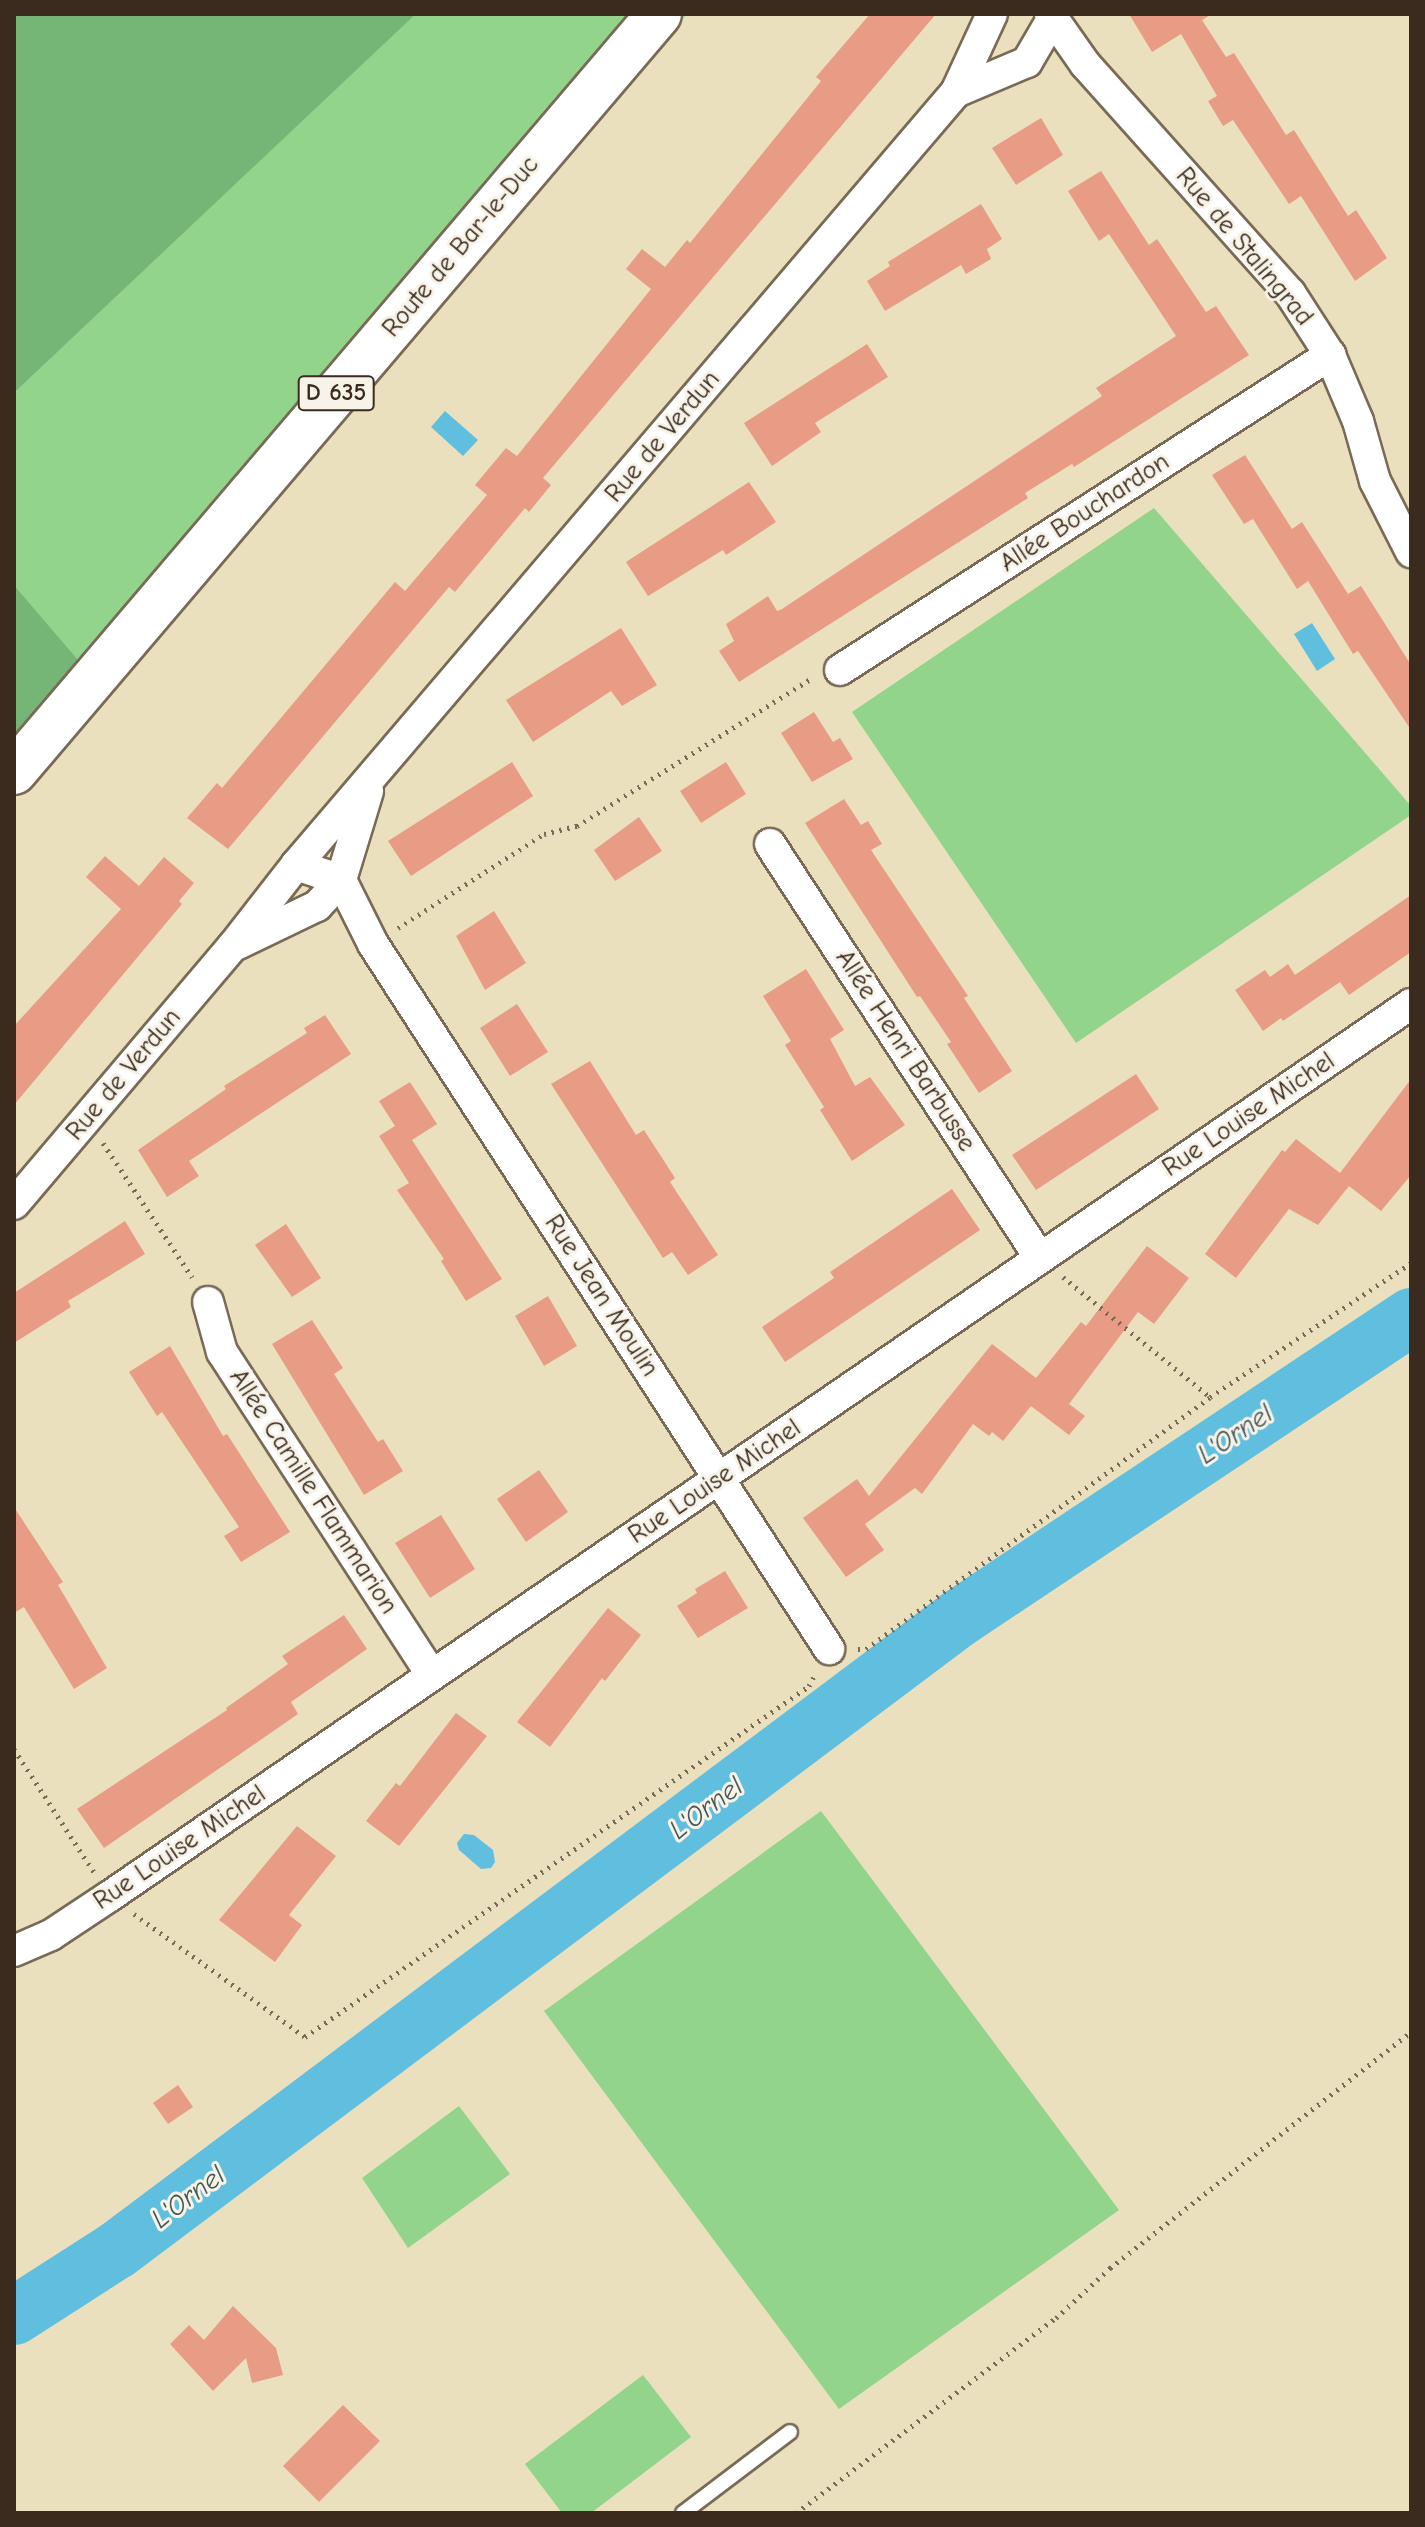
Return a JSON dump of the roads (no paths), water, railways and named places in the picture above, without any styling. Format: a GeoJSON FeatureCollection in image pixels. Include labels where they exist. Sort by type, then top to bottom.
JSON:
{"type":"FeatureCollection","features":[{"type":"Feature","properties":{"kind":"main road","name":"Route de Bar-le-Duc"},"geometry":{"type":"LineString","coordinates":[[14,772],[659,14]]}},
{"type":"Feature","properties":{"kind":"street","name":"Rue de Verdun"},"geometry":{"type":"LineString","coordinates":[[14,1204],[233,946],[296,865],[371,781],[956,92],[992,14]]}},
{"type":"Feature","properties":{"kind":"street","name":"Rue de Verdun"},"geometry":{"type":"LineString","coordinates":[[956,92],[1027,62],[1053,15]]}},
{"type":"Feature","properties":{"kind":"street","name":"Rue de Stalingrad"},"geometry":{"type":"LineString","coordinates":[[1053,15],[1085,64],[1290,293],[1330,355],[1358,421],[1375,481],[1411,552]]}},
{"type":"Feature","properties":{"kind":"street","name":"Allée Bouchardon"},"geometry":{"type":"LineString","coordinates":[[840,670],[1330,355]]}},
{"type":"Feature","properties":{"kind":"street","name":"Rue de Verdun"},"geometry":{"type":"LineString","coordinates":[[233,946],[317,906],[341,880],[371,781]]}},
{"type":"Feature","properties":{"kind":"street","name":"Allée Henri Barbusse"},"geometry":{"type":"LineString","coordinates":[[770,844],[1040,1258]]}},
{"type":"Feature","properties":{"kind":"street"},"geometry":{"type":"LineString","coordinates":[[296,865],[341,880]]}},
{"type":"Feature","properties":{"kind":"street","name":"Rue Jean Moulin"},"geometry":{"type":"LineString","coordinates":[[296,865],[317,906],[373,944]]}},
{"type":"Feature","properties":{"kind":"street","name":"Rue Jean Moulin"},"geometry":{"type":"LineString","coordinates":[[341,880],[373,944],[829,1649]]}},
{"type":"Feature","properties":{"kind":"street","name":"Rue Louise Michel"},"geometry":{"type":"LineString","coordinates":[[14,1951],[51,1935],[110,1896],[1411,1004]]}},
{"type":"Feature","properties":{"kind":"street","name":"Allée Camille Flammarion"},"geometry":{"type":"LineString","coordinates":[[208,1302],[222,1352],[432,1675]]}},
{"type":"Feature","properties":{"kind":"lane"},"geometry":{"type":"LineString","coordinates":[[683,2513],[790,2432]]}},
{"type":"Feature","properties":{"kind":"water"},"geometry":{"type":"Polygon","coordinates":[[[445,411],[478,440],[463,456],[431,427],[445,411]]]}},
{"type":"Feature","properties":{"kind":"water"},"geometry":{"type":"Polygon","coordinates":[[[1312,623],[1335,659],[1317,671],[1294,634],[1312,623]]]}},
{"type":"Feature","properties":{"kind":"water"},"geometry":{"type":"Polygon","coordinates":[[[464,1834],[474,1835],[493,1850],[495,1862],[491,1868],[481,1869],[459,1850],[457,1843],[464,1834]]]}},
{"type":"Feature","properties":{"kind":"waterway","name":"L'Ornel"},"geometry":{"type":"LineString","coordinates":[[14,2316],[117,2250],[959,1618],[1411,1317]]}}]}
